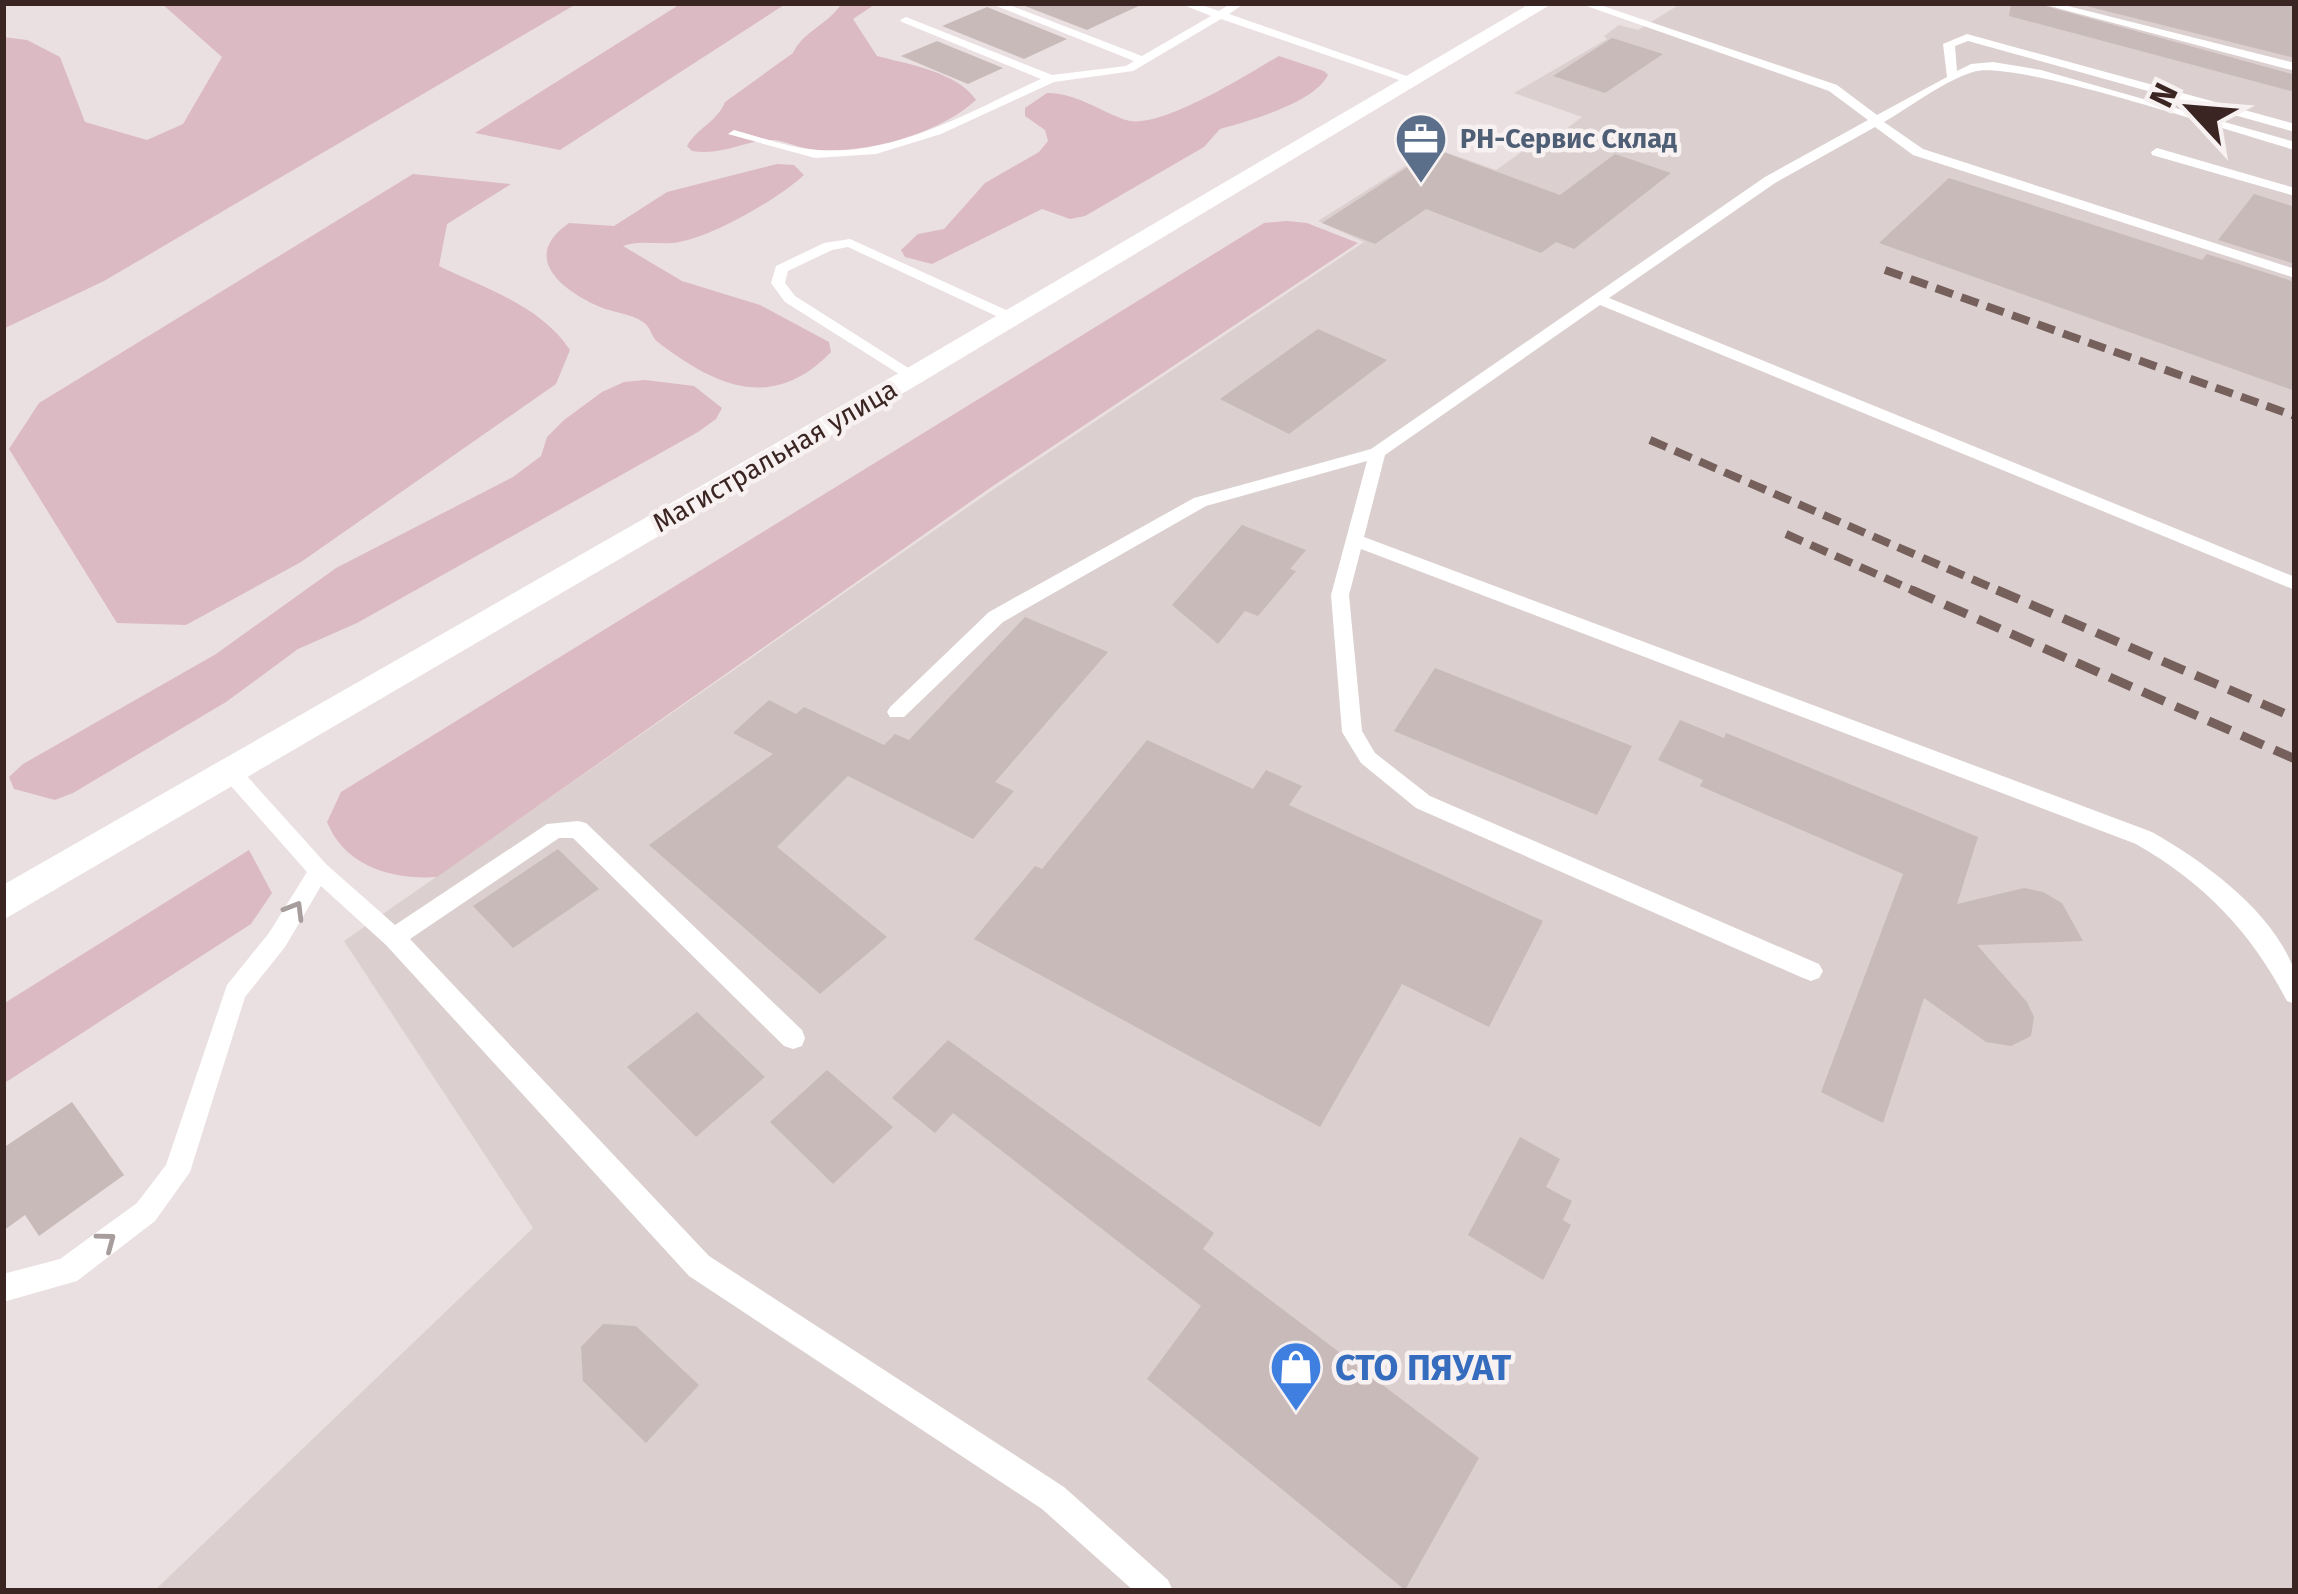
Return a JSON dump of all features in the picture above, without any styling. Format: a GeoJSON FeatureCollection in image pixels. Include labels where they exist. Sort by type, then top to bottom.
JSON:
{"type":"FeatureCollection","features":[{"type":"Feature","properties":{"kind":"main road","name":"Магистральная улица"},"geometry":{"type":"LineString","coordinates":[[3,904],[1544,3]]}},
{"type":"Feature","properties":{"kind":"lane"},"geometry":{"type":"LineString","coordinates":[[994,3],[1144,61]]}},
{"type":"Feature","properties":{"kind":"lane"},"geometry":{"type":"LineString","coordinates":[[1184,3],[1415,81]]}},
{"type":"Feature","properties":{"kind":"lane"},"geometry":{"type":"LineString","coordinates":[[734,134],[817,154],[857,152],[923,134],[1051,79],[1116,73],[1240,3]]}},
{"type":"Feature","properties":{"kind":"lane"},"geometry":{"type":"LineString","coordinates":[[1582,3],[1833,88],[1857,101],[1888,136],[1918,152],[2295,274]]}},
{"type":"Feature","properties":{"kind":"lane"},"geometry":{"type":"LineString","coordinates":[[2044,3],[2295,67]]}},
{"type":"Feature","properties":{"kind":"lane"},"geometry":{"type":"LineString","coordinates":[[906,20],[1051,79]]}},
{"type":"Feature","properties":{"kind":"lane"},"geometry":{"type":"LineString","coordinates":[[1952,76],[1953,40],[1975,38],[2295,128]]}},
{"type":"Feature","properties":{"kind":"lane"},"geometry":{"type":"LineString","coordinates":[[1950,49],[2295,146]]}},
{"type":"Feature","properties":{"kind":"lane"},"geometry":{"type":"LineString","coordinates":[[897,712],[996,616],[1200,502],[1377,453],[1770,180],[1952,76],[1981,66],[2041,74]]}},
{"type":"Feature","properties":{"kind":"lane"},"geometry":{"type":"LineString","coordinates":[[2157,152],[2295,192]]}},
{"type":"Feature","properties":{"kind":"lane"},"geometry":{"type":"LineString","coordinates":[[913,376],[790,299],[778,283],[782,269],[829,246],[850,243],[1012,318]]}},
{"type":"Feature","properties":{"kind":"lane"},"geometry":{"type":"LineString","coordinates":[[1596,298],[2295,584]]}},
{"type":"Feature","properties":{"kind":"lane"},"geometry":{"type":"LineString","coordinates":[[1377,453],[1340,595],[1352,732],[1368,758],[1423,802],[1811,971]]}},
{"type":"Feature","properties":{"kind":"lane"},"geometry":{"type":"LineString","coordinates":[[1353,539],[2144,838],[2214,881],[2249,917],[2295,994]]}},
{"type":"Feature","properties":{"kind":"lane"},"geometry":{"type":"LineString","coordinates":[[230,772],[319,871],[394,938],[698,1266],[1053,1498],[1157,1591]]}},
{"type":"Feature","properties":{"kind":"lane"},"geometry":{"type":"LineString","coordinates":[[394,938],[556,830],[578,829],[793,1038]]}},
{"type":"Feature","properties":{"kind":"lane"},"geometry":{"type":"LineString","coordinates":[[3,1288],[67,1271],[146,1212],[177,1172],[235,992],[277,940],[319,871]]}},
{"type":"Feature","properties":{"kind":"shaded area"},"geometry":{"type":"Polygon","coordinates":[[[161,3],[578,3],[104,281],[3,329],[3,37],[27,40],[60,57],[85,122],[147,140],[183,124],[222,57],[161,3]]]}},
{"type":"Feature","properties":{"kind":"shaded area"},"geometry":{"type":"Polygon","coordinates":[[[682,3],[787,3],[560,150],[475,133],[682,3]]]}},
{"type":"Feature","properties":{"kind":"shaded area"},"geometry":{"type":"Polygon","coordinates":[[[842,3],[877,3],[853,19],[877,56],[945,76],[976,100],[920,133],[874,146],[809,149],[773,140],[704,152],[687,146],[725,102],[793,53],[842,3]]]}},
{"type":"Feature","properties":{"kind":"shaded area"},"geometry":{"type":"Polygon","coordinates":[[[1682,3],[2295,3],[2295,1591],[154,1591],[533,1228],[344,941],[991,491],[1364,242],[1318,221],[1434,148],[1496,170],[1549,133],[1558,135],[1582,117],[1514,93],[1607,39],[1604,36],[1619,25],[1638,30],[1682,3]]]}},
{"type":"Feature","properties":{"kind":"shaded area"},"geometry":{"type":"Polygon","coordinates":[[[1279,56],[1328,75],[1295,102],[1220,129],[1204,147],[1085,216],[1070,219],[1042,209],[932,264],[905,257],[901,250],[918,234],[944,229],[985,183],[1039,152],[1048,141],[1045,130],[1025,116],[1025,108],[1047,93],[1141,121],[1203,99],[1279,56]]]}},
{"type":"Feature","properties":{"kind":"shaded area"},"geometry":{"type":"Polygon","coordinates":[[[777,164],[794,165],[804,175],[745,215],[693,238],[623,246],[682,281],[760,305],[829,342],[831,352],[788,382],[745,386],[702,371],[656,341],[643,322],[572,291],[560,282],[547,260],[555,236],[569,223],[614,226],[667,192],[777,164]]]}},
{"type":"Feature","properties":{"kind":"shaded area"},"geometry":{"type":"Polygon","coordinates":[[[413,174],[511,184],[447,224],[439,266],[511,300],[558,334],[570,350],[556,384],[301,562],[186,625],[117,623],[9,449],[39,403],[413,174]]]}},
{"type":"Feature","properties":{"kind":"shaded area"},"geometry":{"type":"Polygon","coordinates":[[[1264,223],[1307,223],[1358,243],[990,488],[437,877],[404,876],[372,867],[335,837],[327,822],[341,792],[1264,223]]]}},
{"type":"Feature","properties":{"kind":"shaded area"},"geometry":{"type":"Polygon","coordinates":[[[624,382],[694,386],[722,408],[698,432],[357,623],[298,649],[226,702],[73,793],[55,800],[14,789],[9,777],[23,764],[216,654],[336,568],[513,477],[541,456],[547,437],[564,420],[602,392],[624,382]]]}},
{"type":"Feature","properties":{"kind":"shaded area"},"geometry":{"type":"Polygon","coordinates":[[[249,850],[272,893],[251,924],[3,1084],[3,1004],[249,850]]]}},
{"type":"Feature","properties":{"kind":"building"},"geometry":{"type":"Polygon","coordinates":[[[1017,3],[1145,3],[1087,30],[1017,3]]]}},
{"type":"Feature","properties":{"kind":"building"},"geometry":{"type":"Polygon","coordinates":[[[2011,3],[2034,3],[2295,75],[2295,92],[2009,16],[2011,3]]]}},
{"type":"Feature","properties":{"kind":"building"},"geometry":{"type":"Polygon","coordinates":[[[2074,3],[2295,3],[2295,58],[2074,3]]]}},
{"type":"Feature","properties":{"kind":"building"},"geometry":{"type":"Polygon","coordinates":[[[987,7],[1067,39],[1024,59],[942,26],[987,7]]]}},
{"type":"Feature","properties":{"kind":"building"},"geometry":{"type":"Polygon","coordinates":[[[1612,38],[1663,54],[1605,93],[1553,76],[1612,38]]]}},
{"type":"Feature","properties":{"kind":"building"},"geometry":{"type":"Polygon","coordinates":[[[937,41],[1003,68],[968,84],[901,56],[937,41]]]}},
{"type":"Feature","properties":{"kind":"building"},"geometry":{"type":"Polygon","coordinates":[[[1435,149],[1560,195],[1615,154],[1671,173],[1574,249],[1556,242],[1541,253],[1426,209],[1375,244],[1322,223],[1435,149]]]}},
{"type":"Feature","properties":{"kind":"building"},"geometry":{"type":"Polygon","coordinates":[[[1949,178],[2202,260],[2207,254],[2295,282],[2295,391],[1879,243],[1949,178]]]}},
{"type":"Feature","properties":{"kind":"building"},"geometry":{"type":"Polygon","coordinates":[[[2254,194],[2295,207],[2295,264],[2218,240],[2254,194]]]}},
{"type":"Feature","properties":{"kind":"building"},"geometry":{"type":"Polygon","coordinates":[[[1318,329],[1387,360],[1289,434],[1220,399],[1318,329]]]}},
{"type":"Feature","properties":{"kind":"building"},"geometry":{"type":"Polygon","coordinates":[[[1242,525],[1306,550],[1290,569],[1296,571],[1258,616],[1245,611],[1218,644],[1172,605],[1242,525]]]}},
{"type":"Feature","properties":{"kind":"building"},"geometry":{"type":"Polygon","coordinates":[[[1025,617],[1108,652],[995,782],[1014,791],[973,839],[848,776],[777,847],[887,937],[820,994],[649,845],[773,754],[733,733],[769,700],[796,714],[804,707],[884,745],[895,734],[909,740],[1025,617]]]}},
{"type":"Feature","properties":{"kind":"building"},"geometry":{"type":"Polygon","coordinates":[[[1435,668],[1632,746],[1597,815],[1394,731],[1435,668]]]}},
{"type":"Feature","properties":{"kind":"building"},"geometry":{"type":"Polygon","coordinates":[[[1680,720],[1724,738],[1726,733],[1978,837],[1957,904],[2024,888],[2062,903],[2083,941],[1977,945],[2027,1002],[2034,1017],[2031,1036],[2011,1046],[1986,1042],[1924,998],[1883,1123],[1821,1092],[1903,874],[1700,786],[1703,780],[1658,760],[1680,720]]]}},
{"type":"Feature","properties":{"kind":"building"},"geometry":{"type":"Polygon","coordinates":[[[1147,740],[1253,789],[1266,770],[1302,786],[1289,805],[1543,921],[1489,1027],[1402,984],[1320,1127],[974,939],[1035,866],[1042,869],[1147,740]]]}},
{"type":"Feature","properties":{"kind":"building"},"geometry":{"type":"Polygon","coordinates":[[[558,849],[599,889],[513,948],[473,906],[558,849]]]}},
{"type":"Feature","properties":{"kind":"building"},"geometry":{"type":"Polygon","coordinates":[[[697,1012],[765,1077],[696,1137],[627,1067],[697,1012]]]}},
{"type":"Feature","properties":{"kind":"building"},"geometry":{"type":"Polygon","coordinates":[[[948,1040],[1214,1233],[1203,1249],[1479,1458],[1405,1590],[1147,1379],[1201,1306],[953,1113],[935,1133],[892,1098],[948,1040]]]}},
{"type":"Feature","properties":{"kind":"building"},"geometry":{"type":"Polygon","coordinates":[[[827,1070],[893,1127],[833,1184],[770,1122],[827,1070]]]}},
{"type":"Feature","properties":{"kind":"building"},"geometry":{"type":"Polygon","coordinates":[[[72,1102],[124,1175],[39,1236],[25,1215],[3,1231],[3,1148],[72,1102]]]}},
{"type":"Feature","properties":{"kind":"building"},"geometry":{"type":"Polygon","coordinates":[[[1520,1137],[1560,1159],[1546,1187],[1572,1201],[1563,1220],[1571,1225],[1543,1280],[1468,1235],[1520,1137]]]}},
{"type":"Feature","properties":{"kind":"building"},"geometry":{"type":"Polygon","coordinates":[[[603,1324],[636,1326],[699,1385],[646,1443],[583,1381],[581,1347],[603,1324]]]}},
{"type":"Feature","properties":{"kind":"railway"},"geometry":{"type":"LineString","coordinates":[[1885,270],[2295,416]]}},
{"type":"Feature","properties":{"kind":"railway"},"geometry":{"type":"LineString","coordinates":[[1650,440],[2004,593]]}},
{"type":"Feature","properties":{"kind":"railway"},"geometry":{"type":"LineString","coordinates":[[1786,534],[1919,593]]}},
{"type":"Feature","properties":{"kind":"railway"},"geometry":{"type":"LineString","coordinates":[[1912,590],[2295,759]]}},
{"type":"Feature","properties":{"kind":"railway"},"geometry":{"type":"LineString","coordinates":[[1997,590],[2295,718]]}},
{"type":"Feature","properties":{"kind":"place","name":"РН-Сервис Cклад"},"geometry":{"type":"Point","coordinates":[1421,185]}},
{"type":"Feature","properties":{"kind":"place","name":"СТО ПЯУАТ"},"geometry":{"type":"Point","coordinates":[1296,1413]}}]}
